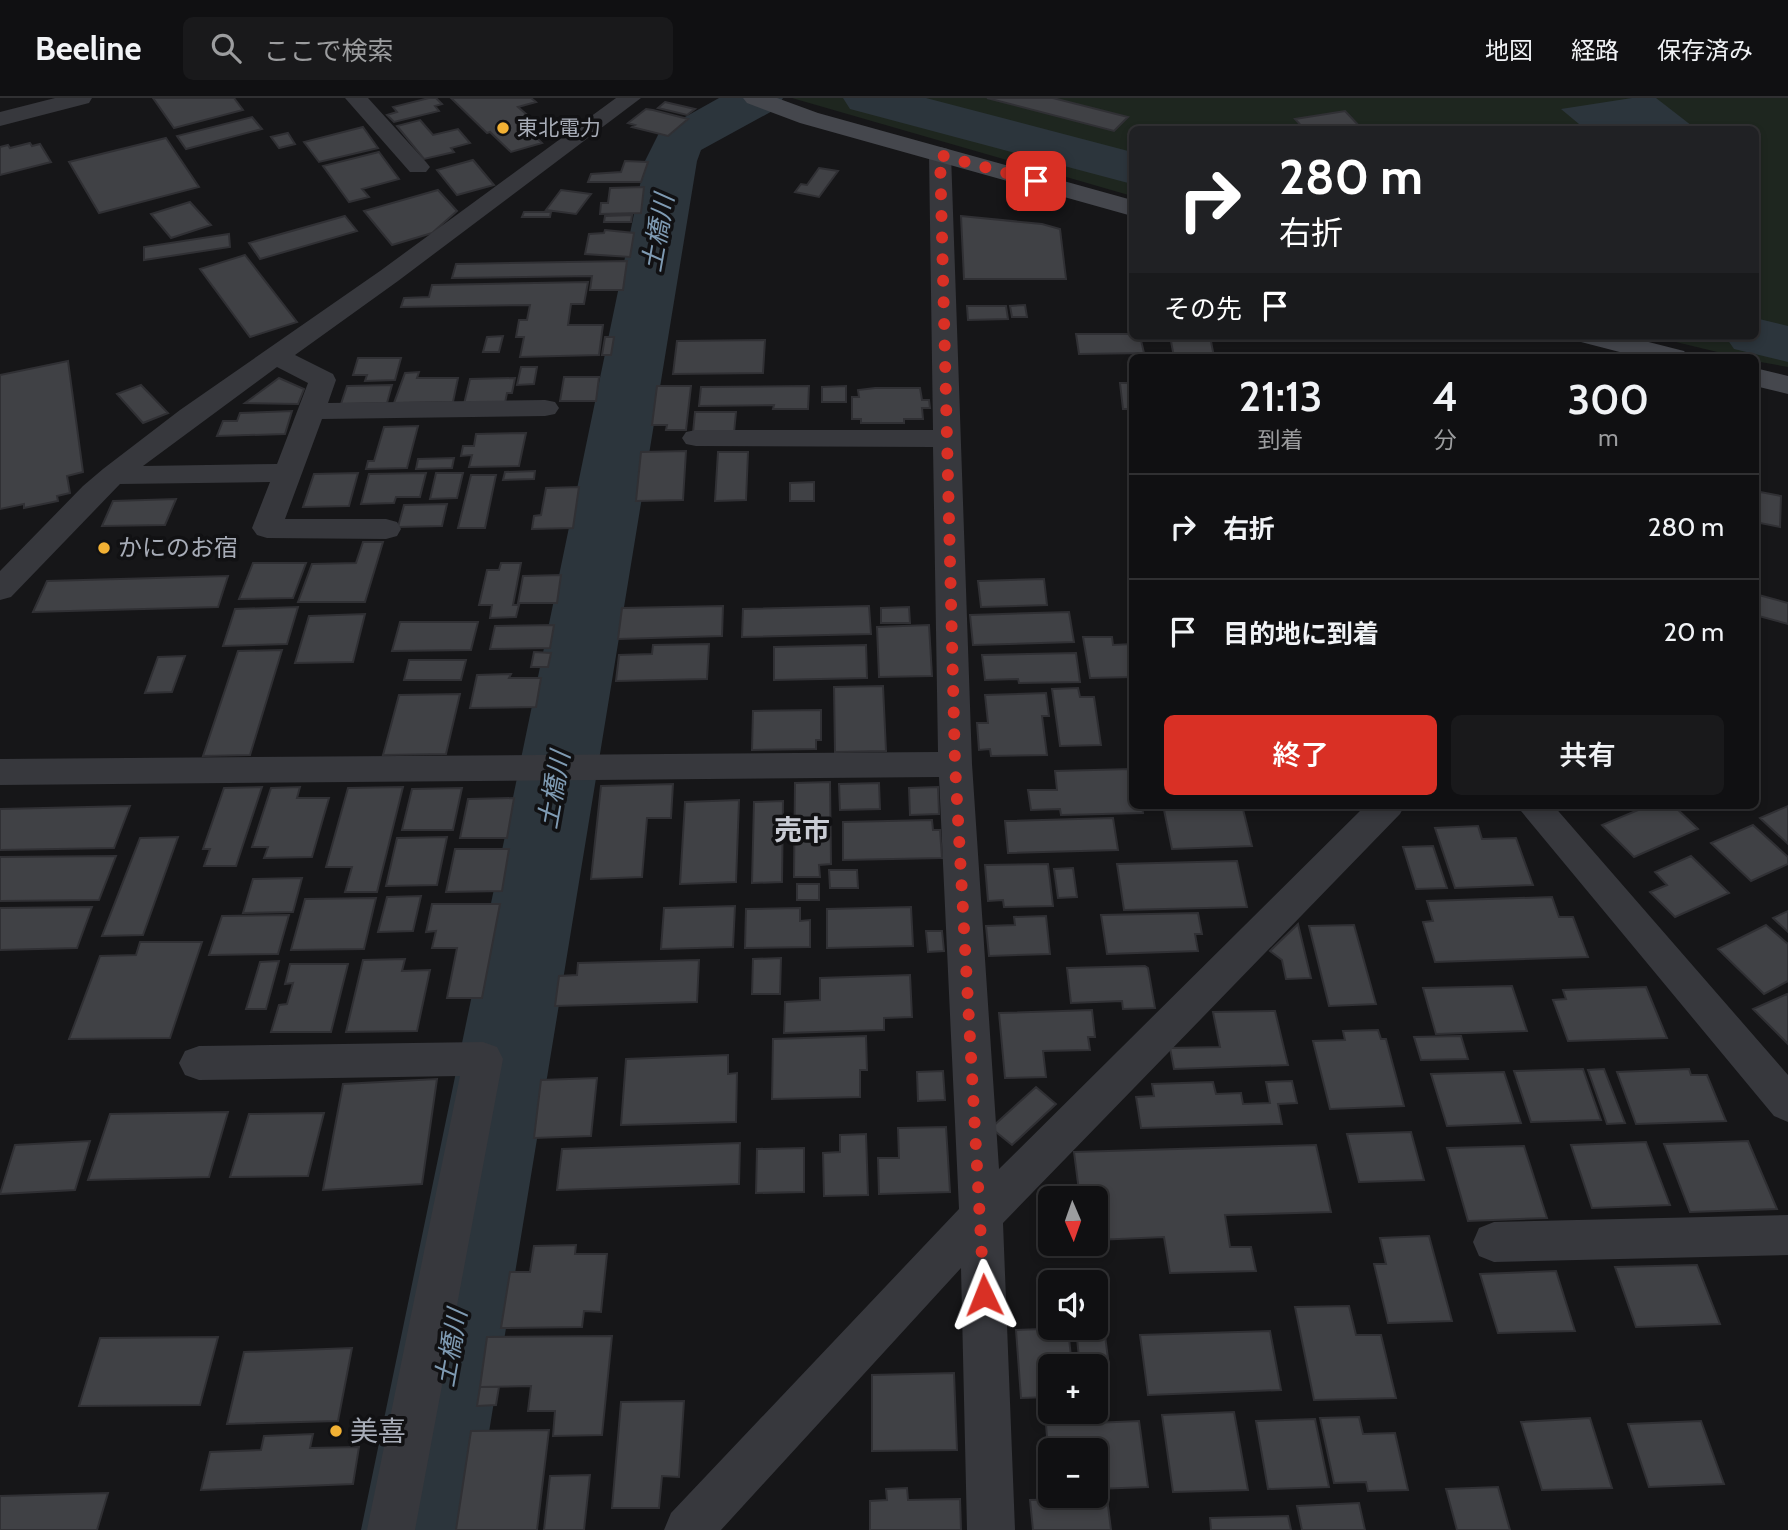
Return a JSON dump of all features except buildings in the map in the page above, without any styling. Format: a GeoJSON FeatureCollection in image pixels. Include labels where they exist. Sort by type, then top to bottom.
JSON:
{"type":"FeatureCollection","features":[{"type":"Feature","properties":{"kind":"street"},"geometry":{"type":"LineString","coordinates":[[0,119],[81,98]]}},
{"type":"Feature","properties":{"kind":"street"},"geometry":{"type":"LineString","coordinates":[[356,98],[418,167]]}},
{"type":"Feature","properties":{"kind":"street"},"geometry":{"type":"LineString","coordinates":[[0,590],[93,492],[113,475],[190,416],[277,356],[630,98]]}},
{"type":"Feature","properties":{"kind":"street"},"geometry":{"type":"LineString","coordinates":[[755,98],[809,118],[1129,207]]}},
{"type":"Feature","properties":{"kind":"street"},"geometry":{"type":"LineString","coordinates":[[940,155],[955,764],[982,1216],[992,1530]]}},
{"type":"Feature","properties":{"kind":"street"},"geometry":{"type":"LineString","coordinates":[[1607,340],[1662,354]]}},
{"type":"Feature","properties":{"kind":"street"},"geometry":{"type":"LineString","coordinates":[[277,356],[323,380],[267,528],[386,528]]}},
{"type":"Feature","properties":{"kind":"street"},"geometry":{"type":"LineString","coordinates":[[311,411],[545,408]]}},
{"type":"Feature","properties":{"kind":"street"},"geometry":{"type":"LineString","coordinates":[[696,438],[947,439]]}},
{"type":"Feature","properties":{"kind":"street"},"geometry":{"type":"LineString","coordinates":[[113,475],[286,473]]}},
{"type":"Feature","properties":{"kind":"street"},"geometry":{"type":"LineString","coordinates":[[0,772],[955,764]]}},
{"type":"Feature","properties":{"kind":"street"},"geometry":{"type":"LineString","coordinates":[[688,1530],[982,1216],[1384,809]]}},
{"type":"Feature","properties":{"kind":"street"},"geometry":{"type":"LineString","coordinates":[[1536,809],[1788,1102]]}},
{"type":"Feature","properties":{"kind":"street"},"geometry":{"type":"LineString","coordinates":[[199,1063],[483,1059],[391,1530]]}},
{"type":"Feature","properties":{"kind":"street"},"geometry":{"type":"LineString","coordinates":[[1494,1242],[1788,1235]]}},
{"type":"Feature","properties":{"kind":"shaded area"},"geometry":{"type":"Polygon","coordinates":[[[792,98],[1788,98],[1788,367],[1759,362],[1759,354],[1726,354],[1668,340],[1759,340],[1759,126],[1129,126],[1129,195],[792,98]]]}},
{"type":"Feature","properties":{"kind":"shaded area"},"geometry":{"type":"Polygon","coordinates":[[[1632,98],[1656,98],[1692,126],[1581,126],[1561,109],[1632,98]]]}},
{"type":"Feature","properties":{"kind":"waterway","name":"土橋川"},"geometry":{"type":"LineString","coordinates":[[417,1530],[671,161],[678,142],[697,129],[758,98]]}},
{"type":"Feature","properties":{"kind":"waterway","name":"土橋川"},"geometry":{"type":"LineString","coordinates":[[868,98],[1129,167]]}},
{"type":"Feature","properties":{"kind":"waterway","name":"土橋川"},"geometry":{"type":"LineString","coordinates":[[1759,337],[1788,344]]}},
{"type":"Feature","properties":{"kind":"place","name":"東北電力"},"geometry":{"type":"Point","coordinates":[503,128]}},
{"type":"Feature","properties":{"kind":"place","name":"かにのお宿"},"geometry":{"type":"Point","coordinates":[104,548]}},
{"type":"Feature","properties":{"kind":"place","name":"美喜"},"geometry":{"type":"Point","coordinates":[336,1431]}},
{"type":"Feature","properties":{"kind":"district","name":"売市"},"geometry":{"type":"Point","coordinates":[802,830]}},
{"type":"Feature","properties":{"kind":"route"},"geometry":{"type":"LineString","coordinates":[[984,1295],[982,1216],[955,764],[940,155],[1036,181]]}}]}
